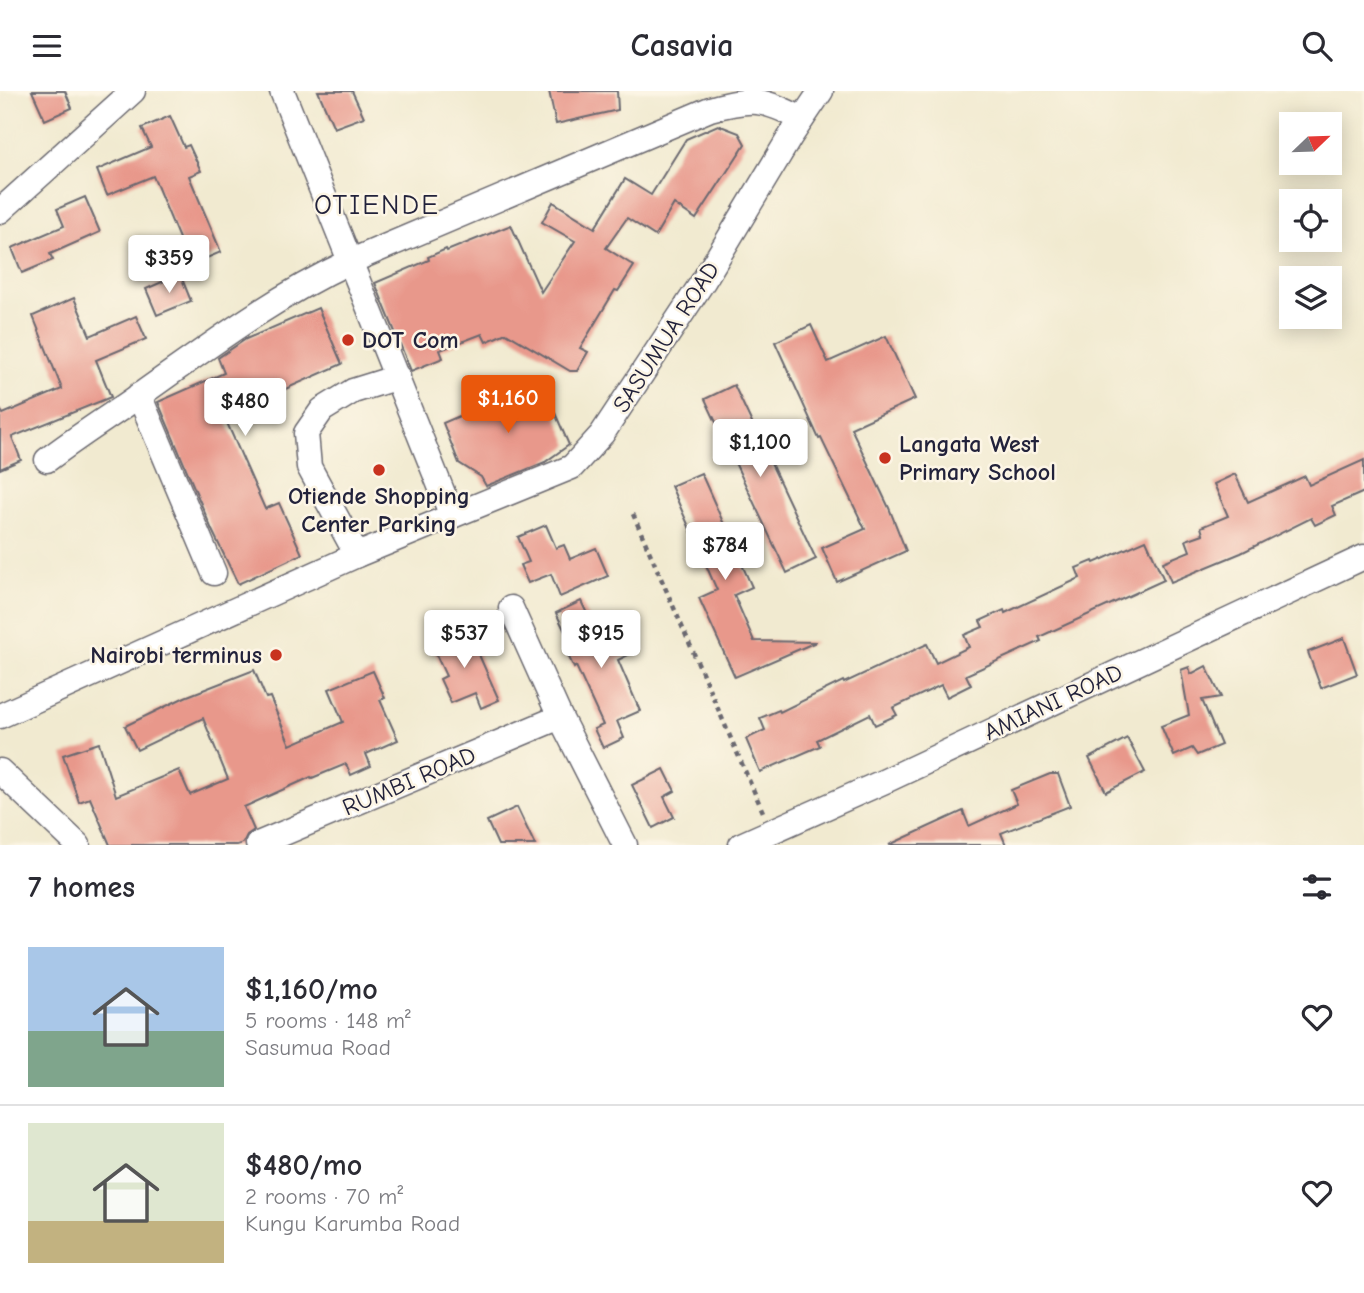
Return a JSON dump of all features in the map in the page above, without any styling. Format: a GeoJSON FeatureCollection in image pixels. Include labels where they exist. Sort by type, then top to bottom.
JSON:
{"type":"FeatureCollection","features":[{"type":"Feature","properties":{"kind":"street"},"geometry":{"type":"LineString","coordinates":[[0,211],[131,91]]}},
{"type":"Feature","properties":{"kind":"street"},"geometry":{"type":"LineString","coordinates":[[282,91],[452,516]]}},
{"type":"Feature","properties":{"kind":"street","name":"SASUMUA ROAD"},"geometry":{"type":"LineString","coordinates":[[0,716],[357,555],[572,467],[602,434],[704,280],[821,91]]}},
{"type":"Feature","properties":{"kind":"street"},"geometry":{"type":"LineString","coordinates":[[47,460],[211,343],[273,303],[349,262],[710,109],[751,100],[772,104],[802,119]]}},
{"type":"Feature","properties":{"kind":"street"},"geometry":{"type":"LineString","coordinates":[[357,555],[309,467],[306,433],[322,410],[343,397],[353,391],[398,377]]}},
{"type":"Feature","properties":{"kind":"street"},"geometry":{"type":"LineString","coordinates":[[139,395],[214,573]]}},
{"type":"Feature","properties":{"kind":"street","name":"AMIANI ROAD"},"geometry":{"type":"LineString","coordinates":[[741,845],[1364,557]]}},
{"type":"Feature","properties":{"kind":"street"},"geometry":{"type":"LineString","coordinates":[[511,608],[560,717],[625,845]]}},
{"type":"Feature","properties":{"kind":"street","name":"RUMBI ROAD"},"geometry":{"type":"LineString","coordinates":[[258,844],[560,717]]}},
{"type":"Feature","properties":{"kind":"street"},"geometry":{"type":"LineString","coordinates":[[0,771],[78,845]]}},
{"type":"Feature","properties":{"kind":"path"},"geometry":{"type":"LineString","coordinates":[[633,514],[720,719],[772,831]]}},
{"type":"Feature","properties":{"kind":"building"},"geometry":{"type":"Polygon","coordinates":[[[32,91],[65,91],[72,108],[45,120],[32,91]]]}},
{"type":"Feature","properties":{"kind":"building"},"geometry":{"type":"Polygon","coordinates":[[[318,91],[352,91],[364,117],[334,128],[318,91]]]}},
{"type":"Feature","properties":{"kind":"building"},"geometry":{"type":"Polygon","coordinates":[[[549,91],[617,91],[618,110],[556,124],[549,91]]]}},
{"type":"Feature","properties":{"kind":"building"},"geometry":{"type":"Polygon","coordinates":[[[170,116],[184,147],[189,145],[201,171],[189,176],[221,252],[190,265],[153,176],[107,195],[97,170],[151,147],[142,128],[170,116]]]}},
{"type":"Feature","properties":{"kind":"building"},"geometry":{"type":"Polygon","coordinates":[[[718,125],[739,133],[745,144],[696,219],[674,204],[655,236],[627,218],[606,248],[634,266],[618,291],[615,290],[580,348],[588,352],[577,371],[570,371],[506,333],[486,342],[482,334],[440,350],[443,358],[411,371],[375,283],[429,260],[428,257],[446,249],[447,251],[511,225],[541,292],[575,241],[542,222],[553,202],[595,228],[625,179],[651,195],[686,139],[718,125]]]}},
{"type":"Feature","properties":{"kind":"building"},"geometry":{"type":"Polygon","coordinates":[[[85,197],[100,232],[50,254],[53,260],[22,273],[12,248],[64,226],[57,209],[85,197]]]}},
{"type":"Feature","properties":{"kind":"building"},"geometry":{"type":"Polygon","coordinates":[[[180,274],[191,301],[157,315],[146,289],[180,274]]]}},
{"type":"Feature","properties":{"kind":"building"},"geometry":{"type":"Polygon","coordinates":[[[74,298],[90,336],[136,316],[146,339],[96,360],[111,397],[12,437],[21,460],[0,469],[0,409],[3,414],[62,389],[33,316],[74,298]]]}},
{"type":"Feature","properties":{"kind":"building"},"geometry":{"type":"Polygon","coordinates":[[[318,308],[342,364],[224,416],[265,509],[279,503],[302,554],[238,584],[158,402],[224,373],[218,358],[246,339],[318,308]]]}},
{"type":"Feature","properties":{"kind":"building"},"geometry":{"type":"Polygon","coordinates":[[[811,325],[828,362],[886,336],[915,399],[851,428],[906,551],[837,582],[822,548],[865,529],[821,438],[819,439],[775,342],[811,325]]]}},
{"type":"Feature","properties":{"kind":"building"},"geometry":{"type":"Polygon","coordinates":[[[541,381],[569,445],[545,462],[486,486],[481,477],[459,463],[443,423],[541,381]]]}},
{"type":"Feature","properties":{"kind":"building"},"geometry":{"type":"Polygon","coordinates":[[[734,385],[816,559],[787,573],[705,399],[734,385]]]}},
{"type":"Feature","properties":{"kind":"building"},"geometry":{"type":"Polygon","coordinates":[[[1364,460],[1364,492],[1332,506],[1336,515],[1315,525],[1311,518],[1241,553],[1171,582],[1163,562],[1190,551],[1186,540],[1203,534],[1201,527],[1228,516],[1214,484],[1235,474],[1248,502],[1305,476],[1309,485],[1364,460]]]}},
{"type":"Feature","properties":{"kind":"building"},"geometry":{"type":"Polygon","coordinates":[[[701,473],[752,587],[734,595],[754,641],[816,642],[735,677],[699,598],[717,590],[671,486],[701,473]]]}},
{"type":"Feature","properties":{"kind":"building"},"geometry":{"type":"Polygon","coordinates":[[[546,525],[556,548],[564,545],[570,559],[596,548],[608,576],[560,597],[551,574],[528,583],[520,565],[529,562],[518,537],[546,525]]]}},
{"type":"Feature","properties":{"kind":"building"},"geometry":{"type":"Polygon","coordinates":[[[1146,540],[1164,580],[1039,637],[1041,641],[966,675],[971,685],[947,697],[941,685],[893,708],[897,715],[875,725],[870,714],[817,740],[820,746],[760,772],[746,739],[765,730],[760,718],[779,710],[780,712],[927,644],[936,663],[969,647],[964,635],[983,627],[980,621],[1004,610],[1005,613],[1080,578],[1076,568],[1146,540]]]}},
{"type":"Feature","properties":{"kind":"building"},"geometry":{"type":"Polygon","coordinates":[[[581,601],[593,626],[600,623],[610,640],[627,631],[636,651],[618,660],[640,711],[617,721],[624,738],[603,748],[594,729],[603,725],[576,666],[574,668],[566,651],[573,648],[556,613],[581,601]]]}},
{"type":"Feature","properties":{"kind":"building"},"geometry":{"type":"Polygon","coordinates":[[[468,630],[499,700],[481,708],[475,693],[451,703],[440,679],[446,676],[432,646],[468,630]]]}},
{"type":"Feature","properties":{"kind":"building"},"geometry":{"type":"Polygon","coordinates":[[[1344,638],[1357,674],[1321,688],[1308,652],[1344,638]]]}},
{"type":"Feature","properties":{"kind":"building"},"geometry":{"type":"Polygon","coordinates":[[[1206,666],[1221,697],[1202,700],[1221,745],[1197,755],[1192,748],[1174,756],[1161,726],[1189,715],[1181,670],[1189,667],[1191,674],[1206,666]]]}},
{"type":"Feature","properties":{"kind":"building"},"geometry":{"type":"Polygon","coordinates":[[[254,670],[266,698],[270,697],[290,745],[343,722],[329,689],[373,671],[385,698],[380,700],[398,740],[366,754],[371,766],[351,775],[346,764],[244,807],[254,830],[247,835],[243,843],[110,845],[90,798],[79,802],[63,755],[99,743],[116,796],[179,770],[190,795],[228,779],[203,718],[137,750],[125,726],[185,697],[254,670]]]}},
{"type":"Feature","properties":{"kind":"building"},"geometry":{"type":"Polygon","coordinates":[[[1127,738],[1145,772],[1106,792],[1089,758],[1127,738]]]}},
{"type":"Feature","properties":{"kind":"building"},"geometry":{"type":"Polygon","coordinates":[[[664,769],[675,791],[664,797],[674,817],[653,828],[632,785],[664,769]]]}},
{"type":"Feature","properties":{"kind":"building"},"geometry":{"type":"Polygon","coordinates":[[[1050,774],[1058,774],[1070,806],[1001,833],[1006,845],[889,845],[963,811],[969,826],[1017,804],[1011,790],[1050,774]]]}},
{"type":"Feature","properties":{"kind":"building"},"geometry":{"type":"Polygon","coordinates":[[[517,807],[535,845],[498,845],[487,821],[517,807]]]}},
{"type":"Feature","properties":{"kind":"place","name":"DOT Com"},"geometry":{"type":"Point","coordinates":[348,340]}},
{"type":"Feature","properties":{"kind":"place","name":"Langata West Primary School"},"geometry":{"type":"Point","coordinates":[885,458]}},
{"type":"Feature","properties":{"kind":"place","name":"Otiende Shopping Center Parking"},"geometry":{"type":"Point","coordinates":[379,470]}},
{"type":"Feature","properties":{"kind":"place","name":"Nairobi terminus"},"geometry":{"type":"Point","coordinates":[276,655]}},
{"type":"Feature","properties":{"kind":"district","name":"OTIENDE"},"geometry":{"type":"Point","coordinates":[377,205]}}]}
